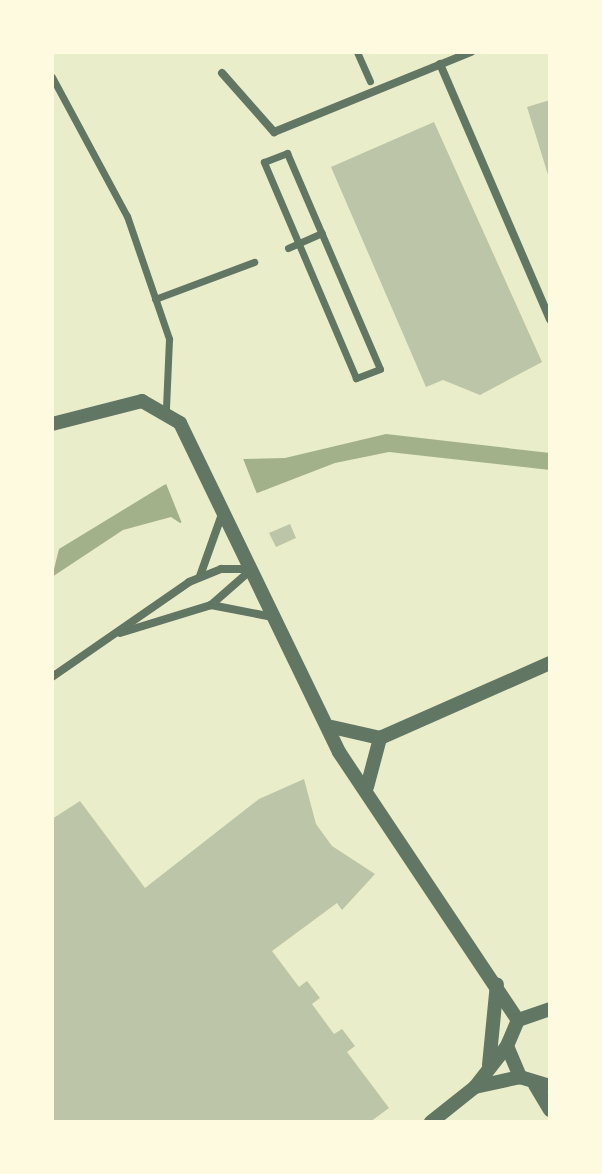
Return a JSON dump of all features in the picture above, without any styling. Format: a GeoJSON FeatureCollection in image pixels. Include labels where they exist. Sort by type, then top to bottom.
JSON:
{"type":"FeatureCollection","features":[{"type":"Feature","properties":{"kind":"street"},"geometry":{"type":"LineString","coordinates":[[357,52],[370,81]]}},
{"type":"Feature","properties":{"kind":"street"},"geometry":{"type":"LineString","coordinates":[[222,73],[274,132],[471,52]]}},
{"type":"Feature","properties":{"kind":"street"},"geometry":{"type":"LineString","coordinates":[[440,64],[550,319]]}},
{"type":"Feature","properties":{"kind":"street"},"geometry":{"type":"LineString","coordinates":[[52,77],[134,237],[169,339],[166,408],[200,464],[221,517],[278,619],[332,727],[339,752],[367,787],[497,983],[518,1020]]}},
{"type":"Feature","properties":{"kind":"street"},"geometry":{"type":"LineString","coordinates":[[287,153],[322,233],[380,369],[356,378],[264,162],[287,153]]}},
{"type":"Feature","properties":{"kind":"street"},"geometry":{"type":"LineString","coordinates":[[288,248],[322,233]]}},
{"type":"Feature","properties":{"kind":"street"},"geometry":{"type":"LineString","coordinates":[[155,299],[254,262]]}},
{"type":"Feature","properties":{"kind":"street"},"geometry":{"type":"LineString","coordinates":[[52,424],[133,401],[166,408]]}},
{"type":"Feature","properties":{"kind":"street"},"geometry":{"type":"LineString","coordinates":[[200,576],[221,517]]}},
{"type":"Feature","properties":{"kind":"street"},"geometry":{"type":"LineString","coordinates":[[52,677],[200,576],[252,569]]}},
{"type":"Feature","properties":{"kind":"street"},"geometry":{"type":"LineString","coordinates":[[115,634],[173,623],[211,605],[252,569]]}},
{"type":"Feature","properties":{"kind":"street"},"geometry":{"type":"LineString","coordinates":[[211,605],[278,619]]}},
{"type":"Feature","properties":{"kind":"street"},"geometry":{"type":"LineString","coordinates":[[332,727],[380,738],[550,663]]}},
{"type":"Feature","properties":{"kind":"street"},"geometry":{"type":"LineString","coordinates":[[367,787],[380,738]]}},
{"type":"Feature","properties":{"kind":"street"},"geometry":{"type":"LineString","coordinates":[[489,1065],[497,983]]}},
{"type":"Feature","properties":{"kind":"street"},"geometry":{"type":"LineString","coordinates":[[431,1122],[475,1087],[489,1065],[507,1046],[518,1020],[550,1009]]}},
{"type":"Feature","properties":{"kind":"street"},"geometry":{"type":"LineString","coordinates":[[507,1046],[520,1077]]}},
{"type":"Feature","properties":{"kind":"street"},"geometry":{"type":"LineString","coordinates":[[475,1087],[520,1077],[542,1086],[550,1110]]}},
{"type":"Feature","properties":{"kind":"shaded area"},"geometry":{"type":"Polygon","coordinates":[[[386,434],[550,453],[550,470],[389,452],[335,463],[180,523],[171,517],[123,530],[52,577],[59,549],[164,485],[243,459],[285,458],[386,434]]]}},
{"type":"Feature","properties":{"kind":"pier"},"geometry":{"type":"Polygon","coordinates":[[[242,456],[259,499],[183,526],[165,481],[242,456]]]}},
{"type":"Feature","properties":{"kind":"building"},"geometry":{"type":"Polygon","coordinates":[[[550,100],[550,178],[549,178],[527,107],[550,100]]]}},
{"type":"Feature","properties":{"kind":"building"},"geometry":{"type":"Polygon","coordinates":[[[434,122],[542,362],[480,395],[443,380],[426,387],[331,167],[434,122]]]}},
{"type":"Feature","properties":{"kind":"building"},"geometry":{"type":"Polygon","coordinates":[[[290,524],[296,538],[276,547],[269,533],[290,524]]]}},
{"type":"Feature","properties":{"kind":"building"},"geometry":{"type":"Polygon","coordinates":[[[304,779],[316,824],[332,846],[375,874],[342,910],[337,903],[272,951],[299,987],[307,981],[320,998],[312,1004],[334,1034],[342,1029],[355,1046],[347,1052],[389,1108],[370,1122],[52,1122],[52,819],[80,801],[145,888],[259,799],[304,779]]]}}]}
